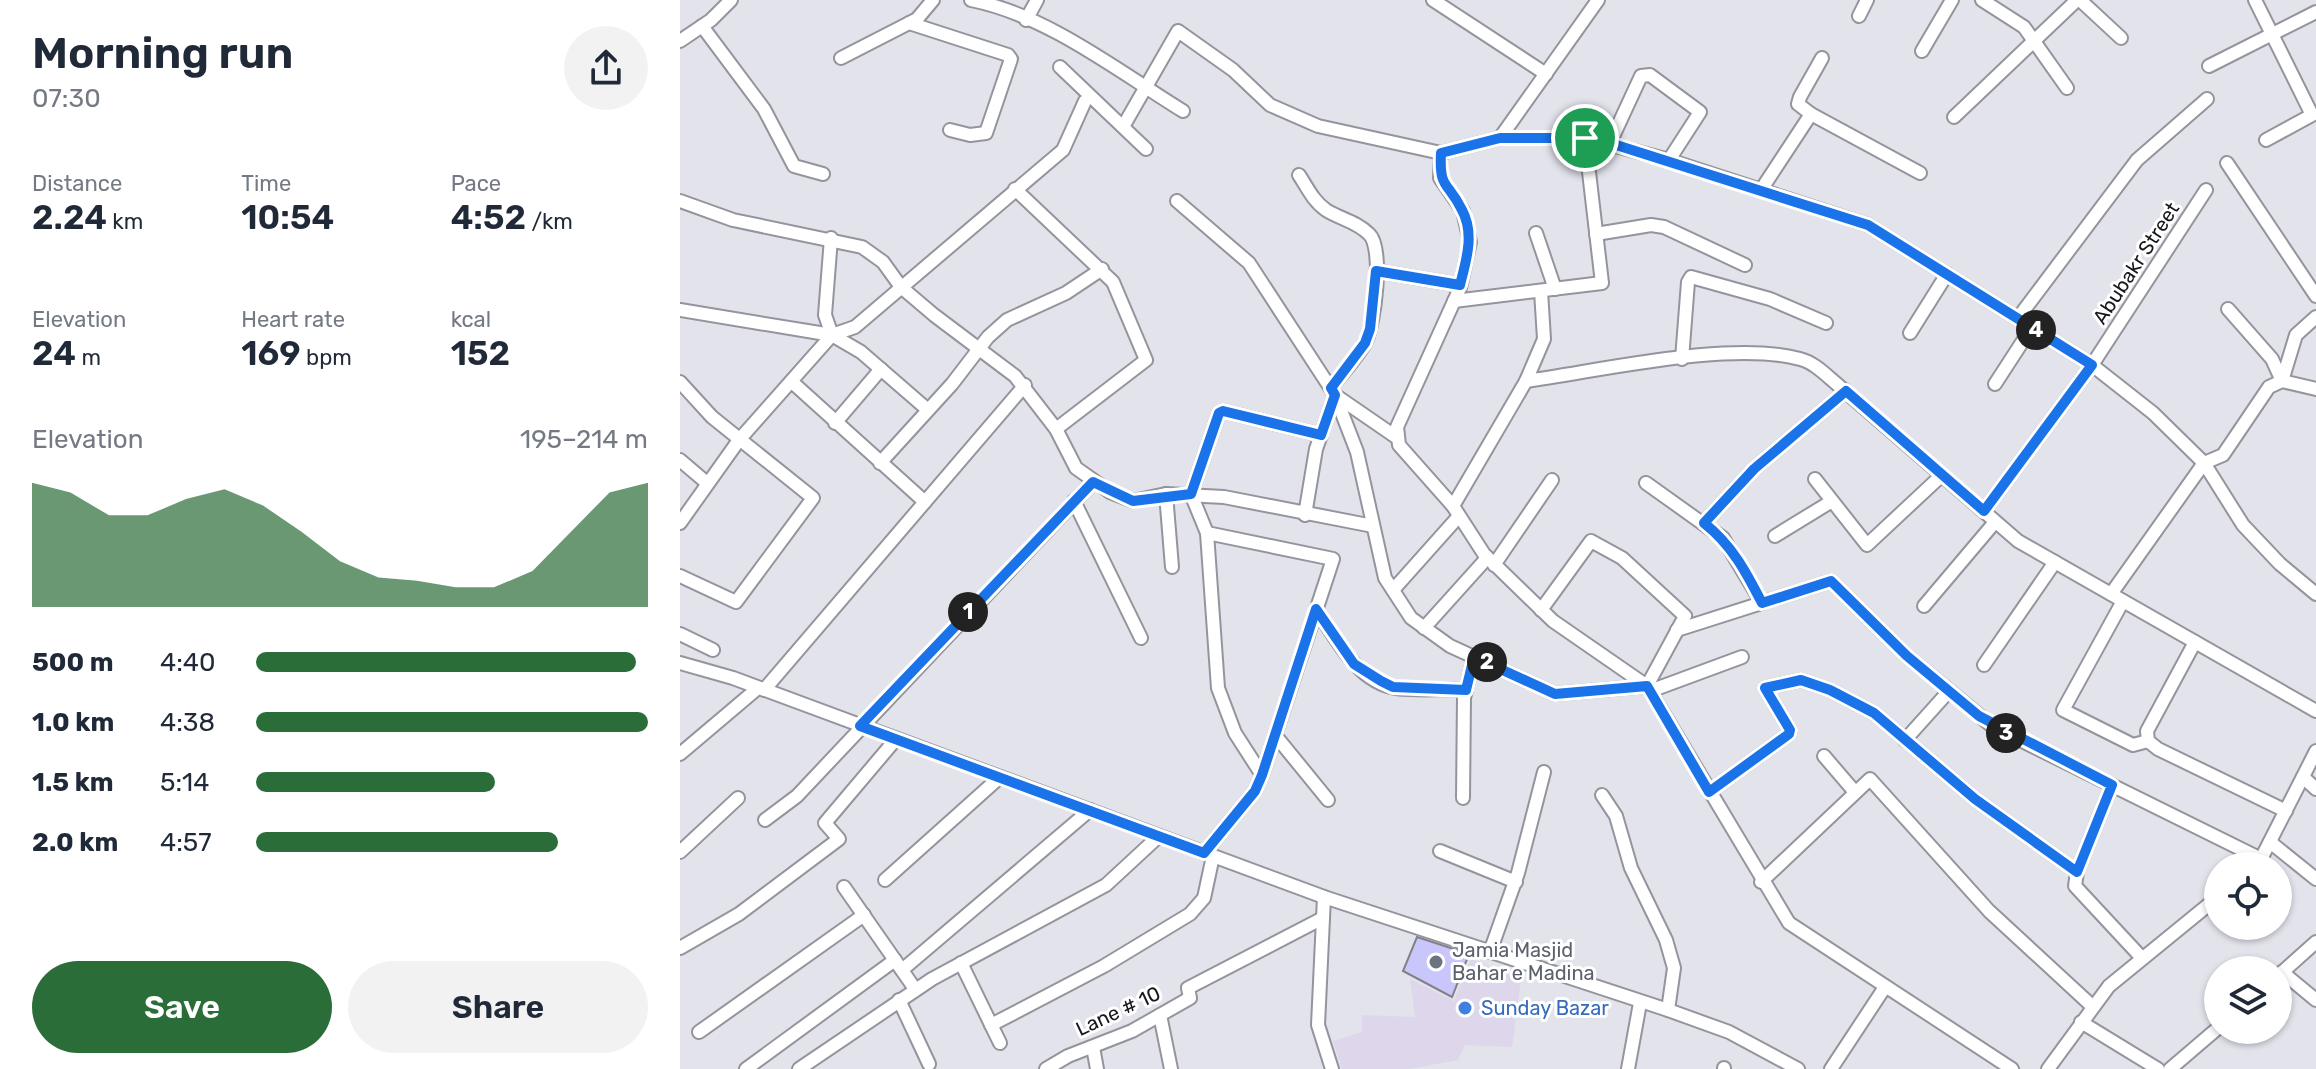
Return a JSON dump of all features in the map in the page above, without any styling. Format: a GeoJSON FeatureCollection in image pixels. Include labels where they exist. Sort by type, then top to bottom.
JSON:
{"type":"FeatureCollection","features":[{"type":"Feature","properties":{"kind":"street"},"geometry":{"type":"LineString","coordinates":[[680,41],[731,0]]}},
{"type":"Feature","properties":{"kind":"street"},"geometry":{"type":"LineString","coordinates":[[841,58],[909,23],[933,0]]}},
{"type":"Feature","properties":{"kind":"street"},"geometry":{"type":"LineString","coordinates":[[971,0],[992,4],[1055,33],[1183,111]]}},
{"type":"Feature","properties":{"kind":"street"},"geometry":{"type":"LineString","coordinates":[[1026,20],[1037,0]]}},
{"type":"Feature","properties":{"kind":"street"},"geometry":{"type":"LineString","coordinates":[[1433,0],[1546,74]]}},
{"type":"Feature","properties":{"kind":"street"},"geometry":{"type":"LineString","coordinates":[[1500,138],[1598,0]]}},
{"type":"Feature","properties":{"kind":"street"},"geometry":{"type":"LineString","coordinates":[[1859,16],[1867,0]]}},
{"type":"Feature","properties":{"kind":"street"},"geometry":{"type":"LineString","coordinates":[[1922,51],[1952,0]]}},
{"type":"Feature","properties":{"kind":"street"},"geometry":{"type":"LineString","coordinates":[[1982,0],[2013,18],[2067,88]]}},
{"type":"Feature","properties":{"kind":"street"},"geometry":{"type":"LineString","coordinates":[[1954,117],[2078,0],[2121,38]]}},
{"type":"Feature","properties":{"kind":"street"},"geometry":{"type":"LineString","coordinates":[[2255,0],[2314,119],[2266,140]]}},
{"type":"Feature","properties":{"kind":"street"},"geometry":{"type":"LineString","coordinates":[[2209,66],[2316,12]]}},
{"type":"Feature","properties":{"kind":"street"},"geometry":{"type":"LineString","coordinates":[[909,23],[1008,55],[1011,59],[986,133],[970,135],[950,130]]}},
{"type":"Feature","properties":{"kind":"street"},"geometry":{"type":"LineString","coordinates":[[702,26],[756,97],[794,166],[823,174]]}},
{"type":"Feature","properties":{"kind":"street"},"geometry":{"type":"LineString","coordinates":[[1124,125],[1178,31],[1233,70],[1270,105],[1318,126],[1441,153],[1500,138],[1585,138],[1669,160],[1868,225],[2092,365],[2153,413],[2204,463],[2243,525],[2280,564],[2316,594]]}},
{"type":"Feature","properties":{"kind":"street"},"geometry":{"type":"LineString","coordinates":[[1822,58],[1798,104],[1920,173]]}},
{"type":"Feature","properties":{"kind":"street"},"geometry":{"type":"LineString","coordinates":[[1060,67],[1146,149]]}},
{"type":"Feature","properties":{"kind":"street"},"geometry":{"type":"LineString","coordinates":[[1610,143],[1641,76],[1650,75],[1700,112],[1669,160]]}},
{"type":"Feature","properties":{"kind":"street"},"geometry":{"type":"LineString","coordinates":[[2018,318],[2137,160],[2207,99]]}},
{"type":"Feature","properties":{"kind":"street"},"geometry":{"type":"LineString","coordinates":[[680,523],[739,440],[832,335],[855,327],[1063,150],[1085,101]]}},
{"type":"Feature","properties":{"kind":"street"},"geometry":{"type":"LineString","coordinates":[[1761,190],[1811,114]]}},
{"type":"Feature","properties":{"kind":"street"},"geometry":{"type":"LineString","coordinates":[[1454,301],[1602,283],[1585,138]]}},
{"type":"Feature","properties":{"kind":"street"},"geometry":{"type":"LineString","coordinates":[[1396,437],[1397,427],[1454,301],[1470,242],[1463,211],[1440,178],[1441,153]]}},
{"type":"Feature","properties":{"kind":"street"},"geometry":{"type":"LineString","coordinates":[[2227,163],[2316,296]]}},
{"type":"Feature","properties":{"kind":"street"},"geometry":{"type":"LineString","coordinates":[[1299,175],[1314,200],[1327,211],[1347,218],[1372,237],[1378,251],[1370,329],[1365,343],[1333,391],[1305,515]]}},
{"type":"Feature","properties":{"kind":"street"},"geometry":{"type":"LineString","coordinates":[[1015,189],[1113,282],[1146,360],[1056,429]]}},
{"type":"Feature","properties":{"kind":"street","name":"Abubakr Street"},"geometry":{"type":"LineString","coordinates":[[1984,511],[2092,365],[2206,190]]}},
{"type":"Feature","properties":{"kind":"street"},"geometry":{"type":"LineString","coordinates":[[680,201],[733,220],[831,238],[862,247],[883,262],[901,287],[1025,385],[1056,429],[1076,468],[1093,482],[1133,501],[1166,494],[1224,497],[1373,526]]}},
{"type":"Feature","properties":{"kind":"street"},"geometry":{"type":"LineString","coordinates":[[1177,201],[1249,263],[1333,391],[1357,452],[1385,578],[1411,618],[1474,657],[1555,694],[1649,689],[1742,657]]}},
{"type":"Feature","properties":{"kind":"street"},"geometry":{"type":"LineString","coordinates":[[1596,234],[1651,225],[1664,227],[1745,265]]}},
{"type":"Feature","properties":{"kind":"street"},"geometry":{"type":"LineString","coordinates":[[1536,233],[1555,289]]}},
{"type":"Feature","properties":{"kind":"street"},"geometry":{"type":"LineString","coordinates":[[831,238],[825,315],[832,335]]}},
{"type":"Feature","properties":{"kind":"street"},"geometry":{"type":"LineString","coordinates":[[880,463],[1007,320],[1066,293],[1102,269]]}},
{"type":"Feature","properties":{"kind":"street"},"geometry":{"type":"LineString","coordinates":[[1376,271],[1460,285]]}},
{"type":"Feature","properties":{"kind":"street"},"geometry":{"type":"LineString","coordinates":[[1910,333],[1947,274]]}},
{"type":"Feature","properties":{"kind":"street"},"geometry":{"type":"LineString","coordinates":[[1682,359],[1688,282],[1691,277],[1770,299],[1826,323]]}},
{"type":"Feature","properties":{"kind":"street"},"geometry":{"type":"LineString","coordinates":[[1393,590],[1456,511],[1526,381],[1544,339],[1541,291]]}},
{"type":"Feature","properties":{"kind":"street"},"geometry":{"type":"LineString","coordinates":[[2228,309],[2272,359],[2282,381]]}},
{"type":"Feature","properties":{"kind":"street"},"geometry":{"type":"LineString","coordinates":[[680,310],[832,335],[881,369],[928,410]]}},
{"type":"Feature","properties":{"kind":"street"},"geometry":{"type":"LineString","coordinates":[[2282,381],[2296,335],[2316,317]]}},
{"type":"Feature","properties":{"kind":"street"},"geometry":{"type":"LineString","coordinates":[[1995,384],[2032,327]]}},
{"type":"Feature","properties":{"kind":"street"},"geometry":{"type":"LineString","coordinates":[[1526,381],[1682,359],[1764,354],[1803,360],[1846,391],[2018,541],[2316,711]]}},
{"type":"Feature","properties":{"kind":"street"},"geometry":{"type":"LineString","coordinates":[[835,423],[881,369]]}},
{"type":"Feature","properties":{"kind":"street"},"geometry":{"type":"LineString","coordinates":[[2148,741],[2133,745],[2063,710],[2117,598],[2204,463],[2223,455],[2269,387],[2282,381],[2316,389]]}},
{"type":"Feature","properties":{"kind":"street"},"geometry":{"type":"LineString","coordinates":[[680,382],[739,440],[813,498],[736,602],[680,576]]}},
{"type":"Feature","properties":{"kind":"street"},"geometry":{"type":"LineString","coordinates":[[792,382],[925,502]]}},
{"type":"Feature","properties":{"kind":"street"},"geometry":{"type":"LineString","coordinates":[[680,754],[761,689],[1025,385]]}},
{"type":"Feature","properties":{"kind":"street"},"geometry":{"type":"LineString","coordinates":[[1333,391],[1396,437],[1456,511],[1491,561],[1541,610],[1649,689],[1761,882],[1789,923],[2012,1069]]}},
{"type":"Feature","properties":{"kind":"street"},"geometry":{"type":"LineString","coordinates":[[1704,523],[1754,469],[1846,391]]}},
{"type":"Feature","properties":{"kind":"street"},"geometry":{"type":"LineString","coordinates":[[1262,775],[1235,733],[1218,688],[1207,533],[1191,494],[1219,413],[1223,411],[1321,435]]}},
{"type":"Feature","properties":{"kind":"street"},"geometry":{"type":"LineString","coordinates":[[680,460],[707,483]]}},
{"type":"Feature","properties":{"kind":"street"},"geometry":{"type":"LineString","coordinates":[[1815,479],[1865,543],[1870,544],[1942,475]]}},
{"type":"Feature","properties":{"kind":"street"},"geometry":{"type":"LineString","coordinates":[[1424,628],[1491,561],[1552,480]]}},
{"type":"Feature","properties":{"kind":"street"},"geometry":{"type":"LineString","coordinates":[[765,820],[797,796],[1093,482]]}},
{"type":"Feature","properties":{"kind":"street"},"geometry":{"type":"LineString","coordinates":[[1646,483],[1723,538],[1762,603]]}},
{"type":"Feature","properties":{"kind":"street"},"geometry":{"type":"LineString","coordinates":[[1166,494],[1172,567]]}},
{"type":"Feature","properties":{"kind":"street"},"geometry":{"type":"LineString","coordinates":[[1074,501],[1141,638]]}},
{"type":"Feature","properties":{"kind":"street"},"geometry":{"type":"LineString","coordinates":[[1775,536],[1832,501]]}},
{"type":"Feature","properties":{"kind":"street"},"geometry":{"type":"LineString","coordinates":[[1924,606],[1995,522]]}},
{"type":"Feature","properties":{"kind":"street"},"geometry":{"type":"LineString","coordinates":[[991,1025],[1104,966],[1190,914],[1204,898],[1208,854],[1255,791],[1333,559],[1207,533]]}},
{"type":"Feature","properties":{"kind":"street"},"geometry":{"type":"LineString","coordinates":[[1541,610],[1591,541],[1622,558],[1685,616],[1649,689]]}},
{"type":"Feature","properties":{"kind":"street"},"geometry":{"type":"LineString","coordinates":[[1984,665],[2055,562]]}},
{"type":"Feature","properties":{"kind":"street"},"geometry":{"type":"LineString","coordinates":[[1677,630],[1831,581],[1949,691],[1992,726],[2238,852]]}},
{"type":"Feature","properties":{"kind":"street"},"geometry":{"type":"LineString","coordinates":[[1316,609],[1354,664],[1381,681],[1393,687],[1466,690]]}},
{"type":"Feature","properties":{"kind":"street"},"geometry":{"type":"LineString","coordinates":[[680,634],[713,650]]}},
{"type":"Feature","properties":{"kind":"street"},"geometry":{"type":"LineString","coordinates":[[2195,642],[2147,731],[2148,741],[2158,749],[2286,811]]}},
{"type":"Feature","properties":{"kind":"street"},"geometry":{"type":"LineString","coordinates":[[1463,798],[1466,690],[1474,657]]}},
{"type":"Feature","properties":{"kind":"street"},"geometry":{"type":"LineString","coordinates":[[683,667],[761,689],[1324,897],[1668,1010],[1729,1032],[1798,1069]]}},
{"type":"Feature","properties":{"kind":"street"},"geometry":{"type":"LineString","coordinates":[[1709,792],[1789,734],[1790,730],[1765,688],[1801,680],[1830,690],[1874,713],[1975,799],[2077,872]]}},
{"type":"Feature","properties":{"kind":"street"},"geometry":{"type":"LineString","coordinates":[[1905,740],[1949,691]]}},
{"type":"Feature","properties":{"kind":"street"},"geometry":{"type":"LineString","coordinates":[[1275,735],[1328,800]]}},
{"type":"Feature","properties":{"kind":"street"},"geometry":{"type":"LineString","coordinates":[[680,948],[739,914],[839,839],[825,823],[896,739]]}},
{"type":"Feature","properties":{"kind":"street"},"geometry":{"type":"LineString","coordinates":[[2264,852],[2316,751]]}},
{"type":"Feature","properties":{"kind":"street"},"geometry":{"type":"LineString","coordinates":[[1824,756],[1854,791]]}},
{"type":"Feature","properties":{"kind":"street"},"geometry":{"type":"LineString","coordinates":[[1490,952],[1516,882],[1544,772]]}},
{"type":"Feature","properties":{"kind":"street"},"geometry":{"type":"LineString","coordinates":[[885,880],[1000,777]]}},
{"type":"Feature","properties":{"kind":"street"},"geometry":{"type":"LineString","coordinates":[[2303,777],[2316,789]]}},
{"type":"Feature","properties":{"kind":"street"},"geometry":{"type":"LineString","coordinates":[[1761,882],[1866,780],[1872,781],[1989,911],[2092,1006]]}},
{"type":"Feature","properties":{"kind":"street"},"geometry":{"type":"LineString","coordinates":[[2112,785],[2077,872],[2075,886],[2141,957]]}},
{"type":"Feature","properties":{"kind":"street"},"geometry":{"type":"LineString","coordinates":[[1602,795],[1616,816],[1631,868],[1666,940],[1674,968],[1668,1010]]}},
{"type":"Feature","properties":{"kind":"street"},"geometry":{"type":"LineString","coordinates":[[680,852],[738,798]]}},
{"type":"Feature","properties":{"kind":"street"},"geometry":{"type":"LineString","coordinates":[[746,1069],[899,965],[1090,810]]}},
{"type":"Feature","properties":{"kind":"street"},"geometry":{"type":"LineString","coordinates":[[799,1069],[915,989],[1106,885],[1159,836]]}},
{"type":"Feature","properties":{"kind":"street"},"geometry":{"type":"LineString","coordinates":[[2270,842],[2316,879]]}},
{"type":"Feature","properties":{"kind":"street"},"geometry":{"type":"LineString","coordinates":[[1440,851],[1516,882]]}},
{"type":"Feature","properties":{"kind":"street"},"geometry":{"type":"LineString","coordinates":[[844,887],[915,989]]}},
{"type":"Feature","properties":{"kind":"street"},"geometry":{"type":"LineString","coordinates":[[1324,897],[1318,1025],[1332,1069]]}},
{"type":"Feature","properties":{"kind":"street"},"geometry":{"type":"LineString","coordinates":[[2048,1069],[2092,1006],[2141,957],[2204,908]]}},
{"type":"Feature","properties":{"kind":"street"},"geometry":{"type":"LineString","coordinates":[[699,1032],[864,915]]}},
{"type":"Feature","properties":{"kind":"street","name":"Lane # 10"},"geometry":{"type":"LineString","coordinates":[[1046,1069],[1132,1031],[1190,998],[1188,988],[1323,918]]}},
{"type":"Feature","properties":{"kind":"street"},"geometry":{"type":"LineString","coordinates":[[2292,963],[2316,942]]}},
{"type":"Feature","properties":{"kind":"street"},"geometry":{"type":"LineString","coordinates":[[961,963],[1000,1043]]}},
{"type":"Feature","properties":{"kind":"street"},"geometry":{"type":"LineString","coordinates":[[2292,983],[2316,1000]]}},
{"type":"Feature","properties":{"kind":"street"},"geometry":{"type":"LineString","coordinates":[[1831,1069],[1885,987]]}},
{"type":"Feature","properties":{"kind":"street"},"geometry":{"type":"LineString","coordinates":[[899,1000],[929,1064]]}},
{"type":"Feature","properties":{"kind":"street"},"geometry":{"type":"LineString","coordinates":[[1628,1069],[1640,1003]]}},
{"type":"Feature","properties":{"kind":"street"},"geometry":{"type":"LineString","coordinates":[[1160,1015],[1171,1069]]}},
{"type":"Feature","properties":{"kind":"street"},"geometry":{"type":"LineString","coordinates":[[2081,1022],[2158,1069]]}},
{"type":"Feature","properties":{"kind":"street"},"geometry":{"type":"LineString","coordinates":[[2170,1069],[2204,1040]]}},
{"type":"Feature","properties":{"kind":"street"},"geometry":{"type":"LineString","coordinates":[[1093,1047],[1097,1069]]}},
{"type":"Feature","properties":{"kind":"shaded area","name":"Sunday Bazar"},"geometry":{"type":"Polygon","coordinates":[[[1471,959],[1521,979],[1512,1047],[1465,1045],[1458,1060],[1409,1069],[1342,1069],[1333,1041],[1362,1032],[1362,1015],[1415,1017],[1410,979],[1454,1001],[1471,959]]]}},
{"type":"Feature","properties":{"kind":"building","name":"Jamia Masjid Bahar e Madina"},"geometry":{"type":"Polygon","coordinates":[[[1417,937],[1469,954],[1452,997],[1403,971],[1417,937]]]}},
{"type":"Feature","properties":{"kind":"place","name":"Jamia Masjid Bahar e Madina"},"geometry":{"type":"Point","coordinates":[1436,962]}},
{"type":"Feature","properties":{"kind":"place","name":"Sunday Bazar"},"geometry":{"type":"Point","coordinates":[1465,1008]}},
{"type":"Feature","properties":{"kind":"route"},"geometry":{"type":"LineString","coordinates":[[1500,138],[1585,138],[1669,160],[1868,225],[2092,365],[1984,511],[1846,391],[1754,469],[1704,523],[1723,538],[1762,603],[1831,581],[1907,656],[1992,726],[2112,785],[2077,872],[1975,799],[1874,713],[1830,690],[1801,680],[1765,688],[1790,730],[1789,734],[1709,792],[1647,686],[1569,696],[1555,694],[1474,657],[1466,690],[1393,687],[1354,664],[1316,609],[1255,791],[1204,853],[860,726],[1093,482],[1133,501],[1166,494],[1191,494],[1219,413],[1223,411],[1321,435],[1335,395],[1331,388],[1365,343],[1370,329],[1376,271],[1460,285],[1470,242],[1463,211],[1440,178],[1441,153],[1500,138]]}}]}
